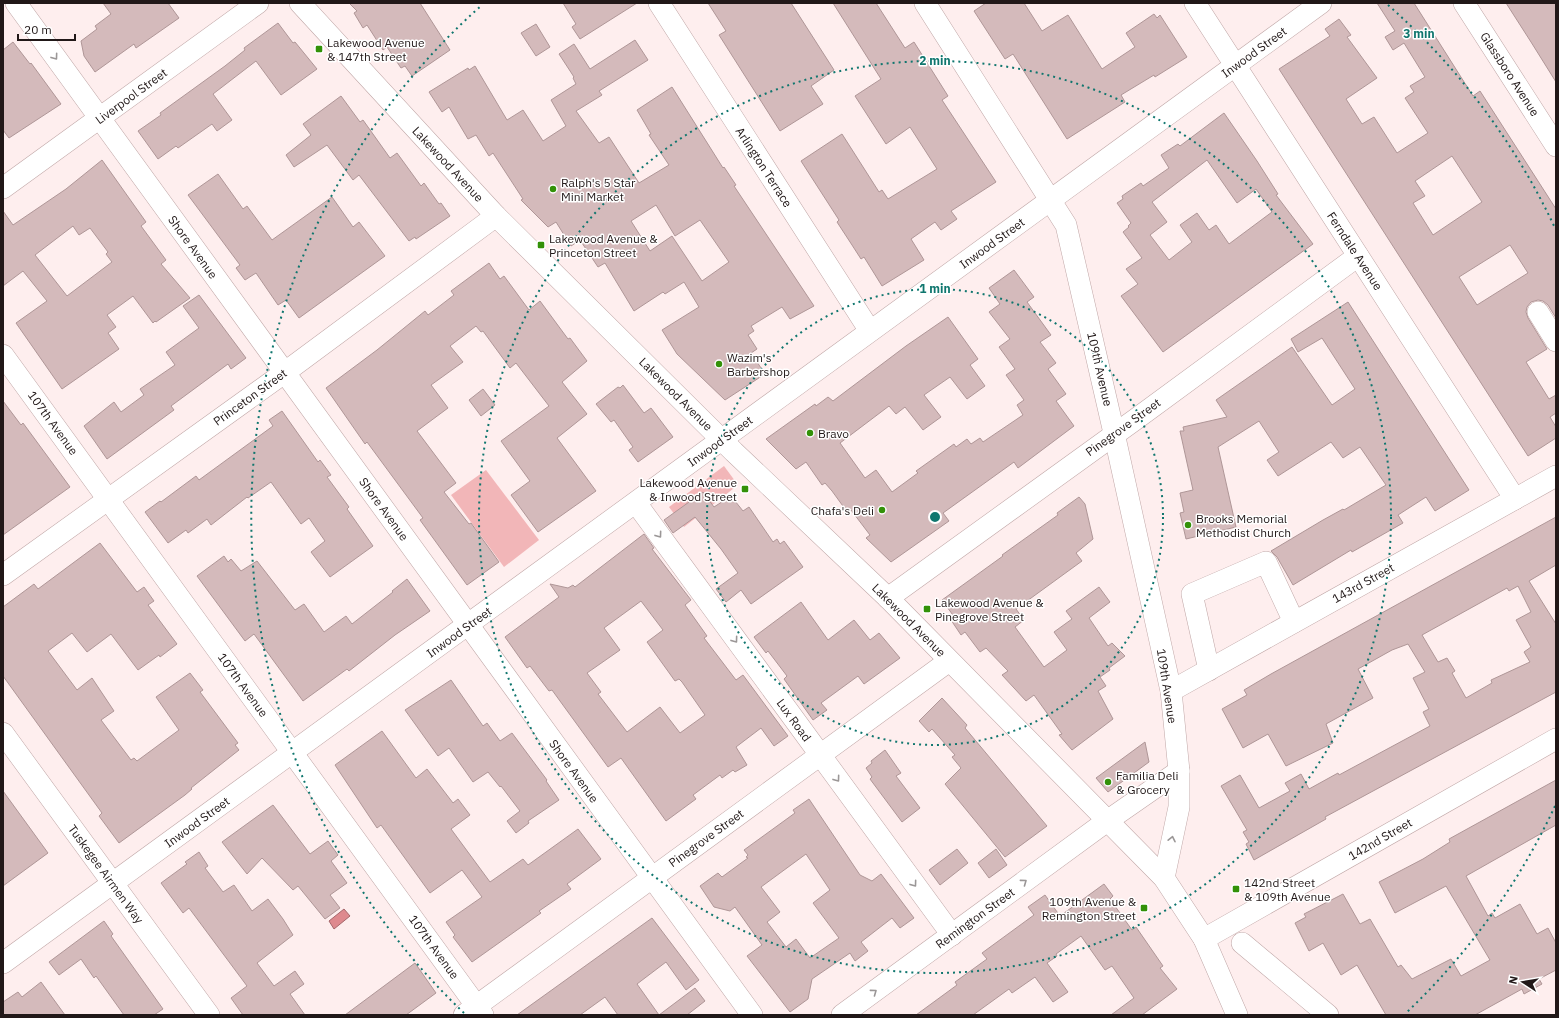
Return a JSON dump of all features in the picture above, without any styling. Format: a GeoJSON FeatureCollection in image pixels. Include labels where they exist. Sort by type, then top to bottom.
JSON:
{"type":"FeatureCollection","features":[{"type":"Feature","properties":{"kind":"street","name":"Shore Avenue"},"geometry":{"type":"LineString","coordinates":[[16,3],[752,1015]]}},
{"type":"Feature","properties":{"kind":"street","name":"Liverpool Street"},"geometry":{"type":"LineString","coordinates":[[3,188],[258,3]]}},
{"type":"Feature","properties":{"kind":"street","name":"Lakewood Avenue"},"geometry":{"type":"LineString","coordinates":[[300,3],[496,216],[722,440],[888,598],[1164,878]]}},
{"type":"Feature","properties":{"kind":"street","name":"Arlington Terrace"},"geometry":{"type":"LineString","coordinates":[[659,3],[870,331]]}},
{"type":"Feature","properties":{"kind":"street","name":"109th Avenue"},"geometry":{"type":"LineString","coordinates":[[925,3],[1066,225],[1171,691],[1179,771],[1179,807],[1164,878]]}},
{"type":"Feature","properties":{"kind":"street","name":"Ferndale Avenue"},"geometry":{"type":"LineString","coordinates":[[1195,3],[1515,499]]}},
{"type":"Feature","properties":{"kind":"street","name":"Inwood Street"},"geometry":{"type":"LineString","coordinates":[[3,963],[1321,3]]}},
{"type":"Feature","properties":{"kind":"street","name":"Glassboro Avenue"},"geometry":{"type":"LineString","coordinates":[[1464,3],[1556,146]]}},
{"type":"Feature","properties":{"kind":"street","name":"Princeton Street"},"geometry":{"type":"LineString","coordinates":[[3,575],[284,373],[496,216]]}},
{"type":"Feature","properties":{"kind":"street","name":"Pinegrove Street"},"geometry":{"type":"LineString","coordinates":[[888,598],[1358,256]]}},
{"type":"Feature","properties":{"kind":"street"},"geometry":{"type":"LineString","coordinates":[[1538,312],[1556,341]]}},
{"type":"Feature","properties":{"kind":"street","name":"107th Avenue"},"geometry":{"type":"LineString","coordinates":[[3,355],[292,753],[474,1012]]}},
{"type":"Feature","properties":{"kind":"street","name":"143rd Street"},"geometry":{"type":"LineString","coordinates":[[1171,691],[1556,476]]}},
{"type":"Feature","properties":{"kind":"street","name":"Lux Road"},"geometry":{"type":"LineString","coordinates":[[636,503],[952,935]]}},
{"type":"Feature","properties":{"kind":"street"},"geometry":{"type":"LineString","coordinates":[[1209,670],[1192,594],[1266,562],[1294,622]]}},
{"type":"Feature","properties":{"kind":"street","name":"Pinegrove Street"},"geometry":{"type":"LineString","coordinates":[[474,1012],[652,878],[949,661]]}},
{"type":"Feature","properties":{"kind":"street","name":"Tuskegee Airmen Way"},"geometry":{"type":"LineString","coordinates":[[3,733],[209,1015]]}},
{"type":"Feature","properties":{"kind":"street","name":"142nd Street"},"geometry":{"type":"LineString","coordinates":[[1204,939],[1556,739]]}},
{"type":"Feature","properties":{"kind":"street"},"geometry":{"type":"LineString","coordinates":[[1107,821],[1179,771]]}},
{"type":"Feature","properties":{"kind":"street","name":"Remington Street"},"geometry":{"type":"LineString","coordinates":[[842,1015],[1107,821]]}},
{"type":"Feature","properties":{"kind":"street"},"geometry":{"type":"LineString","coordinates":[[1164,878],[1204,939],[1234,1013]]}},
{"type":"Feature","properties":{"kind":"street"},"geometry":{"type":"LineString","coordinates":[[1242,942],[1322,1013]]}},
{"type":"Feature","properties":{"kind":"shaded area"},"geometry":{"type":"Polygon","coordinates":[[[724,466],[738,485],[684,527],[669,507],[724,466]]]}},
{"type":"Feature","properties":{"kind":"shaded area"},"geometry":{"type":"Polygon","coordinates":[[[486,470],[539,540],[504,567],[451,495],[486,470]]]}},
{"type":"Feature","properties":{"kind":"shaded area"},"geometry":{"type":"Polygon","coordinates":[[[344,909],[350,916],[334,929],[329,921],[344,909]]]}},
{"type":"Feature","properties":{"kind":"building"},"geometry":{"type":"Polygon","coordinates":[[[103,3],[168,3],[179,18],[136,48],[134,44],[95,72],[84,56],[81,41],[97,29],[95,26],[111,14],[103,3]]]}},
{"type":"Feature","properties":{"kind":"building"},"geometry":{"type":"Polygon","coordinates":[[[349,3],[420,3],[450,50],[412,76],[405,66],[401,68],[387,47],[383,50],[367,25],[363,28],[354,13],[357,11],[349,3]]]}},
{"type":"Feature","properties":{"kind":"building"},"geometry":{"type":"Polygon","coordinates":[[[563,3],[637,3],[580,39],[572,27],[576,24],[563,3]]]}},
{"type":"Feature","properties":{"kind":"building"},"geometry":{"type":"Polygon","coordinates":[[[708,3],[791,3],[834,70],[811,86],[823,104],[780,131],[719,35],[726,31],[708,3]]]}},
{"type":"Feature","properties":{"kind":"building"},"geometry":{"type":"Polygon","coordinates":[[[833,3],[876,3],[905,48],[914,42],[948,96],[942,100],[996,182],[951,211],[957,219],[941,230],[935,222],[911,239],[924,260],[882,286],[864,257],[861,259],[837,222],[839,220],[801,161],[842,134],[879,192],[882,190],[888,199],[937,169],[910,127],[886,144],[855,96],[881,79],[833,3]]]}},
{"type":"Feature","properties":{"kind":"building"},"geometry":{"type":"Polygon","coordinates":[[[986,3],[1024,3],[1042,31],[1068,15],[1102,69],[1135,47],[1126,33],[1154,14],[1157,18],[1160,15],[1187,57],[1155,77],[1154,75],[1121,95],[1125,102],[1067,139],[1013,54],[1005,59],[974,11],[986,3]]]}},
{"type":"Feature","properties":{"kind":"building"},"geometry":{"type":"Polygon","coordinates":[[[1377,3],[1414,3],[1473,96],[1480,91],[1556,209],[1556,318],[1548,305],[1543,301],[1538,300],[1531,302],[1527,307],[1526,312],[1528,318],[1547,349],[1526,362],[1549,399],[1556,395],[1556,413],[1550,417],[1556,427],[1556,438],[1528,456],[1279,69],[1330,36],[1325,29],[1339,19],[1351,35],[1347,37],[1377,78],[1346,99],[1362,124],[1374,117],[1397,153],[1428,133],[1405,98],[1414,92],[1410,86],[1425,77],[1404,43],[1393,50],[1385,37],[1395,31],[1377,3]],[[1452,156],[1415,181],[1425,196],[1413,203],[1433,235],[1482,202],[1452,156]],[[1510,245],[1459,277],[1477,305],[1528,273],[1510,245]]]}},
{"type":"Feature","properties":{"kind":"building"},"geometry":{"type":"Polygon","coordinates":[[[1506,3],[1556,3],[1556,82],[1531,42],[1506,3]]]}},
{"type":"Feature","properties":{"kind":"building"},"geometry":{"type":"Polygon","coordinates":[[[278,23],[293,43],[295,42],[317,69],[281,95],[256,61],[213,94],[232,120],[217,131],[212,124],[178,148],[176,146],[158,159],[138,131],[161,115],[160,113],[225,66],[245,50],[244,48],[278,23]]]}},
{"type":"Feature","properties":{"kind":"building"},"geometry":{"type":"Polygon","coordinates":[[[536,24],[550,47],[536,56],[521,33],[536,24]]]}},
{"type":"Feature","properties":{"kind":"building"},"geometry":{"type":"Polygon","coordinates":[[[635,40],[648,60],[599,91],[602,95],[576,111],[599,143],[609,137],[639,183],[669,165],[649,135],[651,134],[637,110],[672,87],[723,168],[724,167],[736,185],[734,186],[814,306],[790,319],[782,307],[751,326],[754,331],[748,335],[757,349],[751,353],[765,374],[725,400],[677,354],[662,330],[699,307],[684,282],[665,294],[663,292],[634,311],[605,263],[598,267],[580,240],[571,246],[556,222],[548,227],[521,200],[523,199],[493,153],[489,156],[476,135],[468,139],[449,107],[442,112],[429,92],[468,68],[469,70],[475,66],[507,120],[523,110],[543,141],[566,126],[551,100],[576,84],[573,78],[574,77],[559,54],[574,44],[590,69],[635,40]],[[656,205],[631,221],[650,251],[672,236],[702,281],[729,262],[700,220],[675,236],[656,205]]]}},
{"type":"Feature","properties":{"kind":"building"},"geometry":{"type":"Polygon","coordinates":[[[13,42],[30,64],[31,63],[61,104],[9,138],[3,130],[3,50],[13,42]]]}},
{"type":"Feature","properties":{"kind":"building"},"geometry":{"type":"Polygon","coordinates":[[[341,96],[360,122],[363,120],[390,158],[397,153],[421,186],[424,183],[439,204],[441,203],[450,216],[416,239],[415,237],[409,241],[359,175],[353,180],[327,145],[294,167],[286,155],[311,135],[303,124],[341,96]]]}},
{"type":"Feature","properties":{"kind":"building"},"geometry":{"type":"Polygon","coordinates":[[[1224,113],[1278,194],[1276,195],[1313,244],[1163,352],[1121,296],[1138,284],[1126,269],[1142,258],[1123,232],[1131,223],[1117,203],[1123,199],[1122,196],[1141,183],[1143,186],[1169,168],[1161,155],[1178,144],[1180,146],[1224,113]],[[1207,160],[1152,202],[1167,222],[1150,235],[1169,260],[1192,242],[1180,225],[1197,213],[1209,230],[1216,225],[1229,244],[1272,212],[1256,189],[1237,203],[1207,160]]]}},
{"type":"Feature","properties":{"kind":"building"},"geometry":{"type":"Polygon","coordinates":[[[102,160],[146,222],[141,226],[166,260],[161,264],[190,298],[153,323],[133,296],[107,315],[116,327],[108,333],[119,349],[62,389],[16,323],[47,301],[23,271],[3,286],[3,211],[13,225],[66,189],[102,160]],[[73,226],[35,255],[67,296],[112,262],[106,254],[108,252],[90,228],[79,235],[73,226]]]}},
{"type":"Feature","properties":{"kind":"building"},"geometry":{"type":"Polygon","coordinates":[[[218,174],[243,209],[247,206],[272,240],[332,197],[353,227],[359,222],[385,256],[299,318],[286,300],[278,305],[256,273],[245,280],[236,268],[240,265],[188,195],[218,174]]]}},
{"type":"Feature","properties":{"kind":"building"},"geometry":{"type":"Polygon","coordinates":[[[489,263],[500,279],[504,276],[529,310],[540,301],[568,339],[570,338],[587,361],[562,382],[587,414],[557,438],[596,491],[538,532],[511,495],[530,481],[501,441],[549,406],[516,363],[510,368],[483,331],[481,332],[476,326],[450,346],[463,362],[431,385],[448,408],[417,431],[456,483],[444,492],[469,524],[471,523],[499,562],[467,585],[420,520],[423,518],[367,442],[365,444],[326,388],[377,350],[425,311],[428,315],[454,295],[451,291],[489,263]]]}},
{"type":"Feature","properties":{"kind":"building"},"geometry":{"type":"Polygon","coordinates":[[[1014,270],[1034,297],[1027,302],[1051,335],[1040,342],[1056,363],[1048,369],[1066,394],[1056,401],[1074,426],[1018,468],[1014,462],[943,513],[949,521],[891,562],[866,538],[870,535],[851,510],[848,513],[825,483],[822,485],[806,462],[796,469],[766,439],[815,404],[816,406],[828,397],[833,401],[906,346],[948,317],[978,359],[970,365],[985,386],[967,399],[950,377],[924,395],[941,417],[923,430],[905,407],[896,414],[889,406],[840,443],[865,478],[876,470],[892,492],[918,473],[916,471],[954,444],[956,447],[967,439],[971,444],[980,438],[983,442],[1023,415],[1017,405],[1024,400],[1006,375],[1015,369],[999,347],[1010,339],[989,312],[1000,304],[989,288],[1014,270]]]}},
{"type":"Feature","properties":{"kind":"building"},"geometry":{"type":"Polygon","coordinates":[[[199,295],[246,358],[231,369],[228,364],[171,406],[174,410],[107,459],[84,426],[114,402],[121,412],[144,395],[140,389],[175,365],[166,352],[199,328],[183,306],[199,295]]]}},
{"type":"Feature","properties":{"kind":"building"},"geometry":{"type":"Polygon","coordinates":[[[1348,302],[1469,490],[1435,511],[1426,497],[1398,515],[1403,523],[1352,552],[1351,550],[1293,585],[1277,557],[1271,551],[1386,485],[1360,447],[1343,458],[1331,442],[1278,476],[1267,460],[1279,452],[1259,421],[1218,447],[1236,527],[1186,539],[1180,513],[1184,512],[1180,493],[1193,490],[1180,431],[1184,431],[1183,427],[1227,417],[1216,400],[1292,347],[1332,405],[1355,389],[1322,338],[1298,352],[1291,339],[1348,302]]]}},
{"type":"Feature","properties":{"kind":"building"},"geometry":{"type":"Polygon","coordinates":[[[623,385],[644,413],[651,408],[673,437],[638,462],[629,450],[633,447],[614,420],[611,422],[596,404],[618,387],[620,388],[623,385]]]}},
{"type":"Feature","properties":{"kind":"building"},"geometry":{"type":"Polygon","coordinates":[[[483,389],[495,405],[481,416],[469,400],[483,389]]]}},
{"type":"Feature","properties":{"kind":"building"},"geometry":{"type":"Polygon","coordinates":[[[3,401],[21,425],[23,423],[70,487],[3,535],[3,401]]]}},
{"type":"Feature","properties":{"kind":"building"},"geometry":{"type":"Polygon","coordinates":[[[282,411],[318,462],[320,460],[331,475],[327,477],[349,507],[347,509],[373,546],[330,577],[311,552],[325,541],[309,518],[301,524],[271,482],[248,498],[247,497],[211,525],[207,519],[188,533],[186,530],[168,543],[145,512],[196,476],[199,480],[273,426],[269,420],[282,411]]]}},
{"type":"Feature","properties":{"kind":"building"},"geometry":{"type":"Polygon","coordinates":[[[703,492],[714,507],[731,496],[743,511],[749,507],[773,542],[777,539],[780,544],[784,541],[803,567],[751,604],[741,590],[726,602],[716,589],[738,573],[721,549],[695,517],[673,533],[664,520],[703,492]]]}},
{"type":"Feature","properties":{"kind":"building"},"geometry":{"type":"Polygon","coordinates":[[[1079,497],[1085,504],[1093,539],[1076,553],[1082,561],[1016,609],[1024,620],[1015,627],[1044,667],[1067,650],[1054,632],[1072,619],[1066,611],[1099,587],[1110,602],[1089,618],[1108,646],[1112,643],[1125,656],[1100,677],[1106,686],[1098,691],[1113,719],[1072,750],[1059,735],[1062,734],[1034,695],[1026,701],[1002,675],[1008,671],[986,648],[980,652],[965,632],[961,635],[951,620],[955,618],[942,600],[1058,515],[1057,513],[1079,497]]]}},
{"type":"Feature","properties":{"kind":"building"},"geometry":{"type":"Polygon","coordinates":[[[1556,517],[1556,565],[1529,581],[1556,624],[1556,692],[1325,817],[1326,819],[1254,860],[1246,844],[1249,842],[1243,832],[1247,830],[1221,786],[1240,775],[1259,808],[1290,791],[1285,783],[1301,774],[1309,789],[1338,773],[1339,775],[1430,726],[1423,712],[1429,709],[1413,678],[1425,672],[1408,644],[1392,650],[1358,669],[1373,698],[1326,724],[1333,743],[1286,766],[1268,734],[1243,748],[1222,709],[1247,695],[1244,690],[1556,517]],[[1518,586],[1509,591],[1507,588],[1422,635],[1438,662],[1447,658],[1455,671],[1452,673],[1466,698],[1492,683],[1491,680],[1530,662],[1524,652],[1531,647],[1516,620],[1531,612],[1518,586]]]}},
{"type":"Feature","properties":{"kind":"building"},"geometry":{"type":"Polygon","coordinates":[[[644,534],[654,548],[652,549],[691,600],[685,605],[707,636],[704,638],[736,680],[743,675],[788,736],[774,746],[761,728],[736,747],[747,765],[735,772],[733,770],[722,778],[720,775],[693,795],[696,799],[666,821],[621,758],[608,767],[552,690],[549,691],[530,666],[527,668],[505,637],[559,597],[550,584],[568,588],[573,585],[575,587],[644,534]],[[641,601],[604,628],[620,650],[587,673],[601,692],[598,694],[627,732],[660,707],[680,733],[705,715],[682,682],[679,679],[675,681],[647,642],[663,630],[641,601]]]}},
{"type":"Feature","properties":{"kind":"building"},"geometry":{"type":"Polygon","coordinates":[[[100,543],[137,592],[144,587],[154,601],[148,605],[177,644],[160,657],[159,655],[138,670],[111,634],[87,652],[72,633],[48,651],[77,690],[92,678],[114,711],[101,720],[131,760],[134,758],[137,761],[179,730],[156,697],[190,673],[203,690],[200,692],[238,743],[235,745],[239,750],[191,788],[192,789],[185,795],[119,843],[99,816],[102,813],[3,676],[3,607],[34,584],[38,589],[100,543]]]}},
{"type":"Feature","properties":{"kind":"building"},"geometry":{"type":"Polygon","coordinates":[[[224,556],[228,562],[231,559],[241,571],[257,561],[295,610],[304,604],[324,632],[346,616],[352,624],[407,579],[430,611],[395,635],[349,671],[347,669],[303,701],[254,634],[245,641],[197,576],[224,556]]]}},
{"type":"Feature","properties":{"kind":"building"},"geometry":{"type":"Polygon","coordinates":[[[801,602],[828,640],[854,620],[870,640],[879,633],[900,658],[864,684],[858,676],[821,703],[827,710],[813,720],[784,679],[787,676],[768,651],[766,653],[754,637],[801,602]]]}},
{"type":"Feature","properties":{"kind":"building"},"geometry":{"type":"Polygon","coordinates":[[[451,680],[483,726],[487,723],[500,741],[512,733],[547,780],[546,781],[559,800],[528,821],[529,823],[516,833],[507,821],[520,811],[501,786],[500,787],[488,772],[473,782],[449,748],[438,756],[405,710],[451,680]]]}},
{"type":"Feature","properties":{"kind":"building"},"geometry":{"type":"Polygon","coordinates":[[[942,698],[967,725],[965,728],[1047,826],[1005,857],[945,784],[961,768],[952,757],[955,755],[932,729],[929,732],[919,721],[942,698]]]}},
{"type":"Feature","properties":{"kind":"building"},"geometry":{"type":"Polygon","coordinates":[[[382,731],[416,778],[427,769],[453,803],[458,799],[470,815],[451,829],[490,882],[523,859],[528,865],[578,829],[601,859],[567,884],[571,889],[539,911],[541,913],[472,962],[453,937],[455,935],[446,922],[482,897],[462,870],[430,893],[381,825],[377,828],[335,765],[382,731]]]}},
{"type":"Feature","properties":{"kind":"building"},"geometry":{"type":"Polygon","coordinates":[[[1145,742],[1149,762],[1108,792],[1096,778],[1145,742]]]}},
{"type":"Feature","properties":{"kind":"building"},"geometry":{"type":"Polygon","coordinates":[[[885,750],[901,773],[896,776],[920,808],[902,822],[870,779],[872,777],[866,768],[872,763],[871,761],[885,750]]]}},
{"type":"Feature","properties":{"kind":"building"},"geometry":{"type":"Polygon","coordinates":[[[1556,780],[1556,825],[1466,876],[1488,916],[1492,913],[1495,918],[1520,904],[1537,934],[1548,928],[1556,943],[1556,970],[1539,979],[1542,984],[1524,994],[1522,989],[1475,1015],[1386,1015],[1357,965],[1341,975],[1323,943],[1309,951],[1295,923],[1306,917],[1304,914],[1343,894],[1360,924],[1370,919],[1398,967],[1401,965],[1412,979],[1451,959],[1461,976],[1490,960],[1446,886],[1395,913],[1379,882],[1423,859],[1450,842],[1449,839],[1556,780]]]}},
{"type":"Feature","properties":{"kind":"building"},"geometry":{"type":"Polygon","coordinates":[[[3,791],[48,853],[3,886],[3,791]]]}},
{"type":"Feature","properties":{"kind":"building"},"geometry":{"type":"Polygon","coordinates":[[[809,799],[860,875],[872,881],[881,874],[914,918],[900,928],[892,918],[861,942],[868,951],[855,961],[850,953],[812,979],[808,999],[790,1012],[747,956],[762,945],[735,907],[730,911],[714,907],[700,886],[718,873],[722,877],[748,858],[746,857],[748,855],[744,850],[795,813],[793,810],[809,799]],[[806,854],[761,887],[780,912],[767,922],[786,947],[796,939],[810,958],[839,938],[813,903],[830,890],[806,854]]]}},
{"type":"Feature","properties":{"kind":"building"},"geometry":{"type":"Polygon","coordinates":[[[273,805],[310,854],[328,841],[338,855],[331,861],[347,883],[330,895],[340,908],[325,919],[298,886],[293,890],[262,858],[247,874],[222,842],[273,805]]]}},
{"type":"Feature","properties":{"kind":"building"},"geometry":{"type":"Polygon","coordinates":[[[957,849],[968,863],[940,885],[929,870],[957,849]]]}},
{"type":"Feature","properties":{"kind":"building"},"geometry":{"type":"Polygon","coordinates":[[[996,849],[1007,865],[989,878],[978,863],[996,849]]]}},
{"type":"Feature","properties":{"kind":"building"},"geometry":{"type":"Polygon","coordinates":[[[199,852],[208,866],[205,868],[223,892],[234,885],[252,911],[268,899],[283,919],[293,935],[257,963],[274,986],[295,971],[304,984],[290,994],[305,1015],[243,1015],[231,998],[247,986],[189,908],[183,913],[161,883],[187,864],[185,862],[199,852]]]}},
{"type":"Feature","properties":{"kind":"building"},"geometry":{"type":"Polygon","coordinates":[[[1104,884],[1113,896],[1110,899],[1132,930],[1136,927],[1163,966],[1160,968],[1177,989],[1142,1015],[1111,1015],[1134,998],[1112,966],[1105,970],[1081,936],[1056,954],[1057,956],[1047,963],[1068,992],[1053,1002],[1035,977],[1012,993],[1009,989],[973,1015],[916,1015],[957,985],[955,982],[987,959],[982,953],[1034,915],[1028,907],[1045,895],[1060,916],[1104,884]]]}},
{"type":"Feature","properties":{"kind":"building"},"geometry":{"type":"Polygon","coordinates":[[[652,918],[699,980],[686,990],[666,962],[637,984],[659,1015],[618,1015],[605,997],[580,1015],[517,1015],[652,918]]]}},
{"type":"Feature","properties":{"kind":"building"},"geometry":{"type":"Polygon","coordinates":[[[104,921],[113,934],[111,936],[163,1009],[154,1015],[124,1015],[96,976],[94,978],[81,959],[59,975],[49,962],[104,921]]]}},
{"type":"Feature","properties":{"kind":"building"},"geometry":{"type":"Polygon","coordinates":[[[415,963],[436,993],[406,1015],[345,1015],[415,963]]]}},
{"type":"Feature","properties":{"kind":"building"},"geometry":{"type":"Polygon","coordinates":[[[41,982],[65,1015],[3,1015],[3,1002],[18,992],[22,997],[41,982]]]}},
{"type":"Feature","properties":{"kind":"building"},"geometry":{"type":"Polygon","coordinates":[[[695,988],[705,1001],[687,1015],[659,1015],[695,988]]]}},
{"type":"Feature","properties":{"kind":"place","name":"Lakewood Avenue & 147th Street"},"geometry":{"type":"Point","coordinates":[319,49]}},
{"type":"Feature","properties":{"kind":"place","name":"Ralph's 5 Star Mini Market"},"geometry":{"type":"Point","coordinates":[553,189]}},
{"type":"Feature","properties":{"kind":"place","name":"Lakewood Avenue & Princeton Street"},"geometry":{"type":"Point","coordinates":[541,245]}},
{"type":"Feature","properties":{"kind":"place","name":"Wazim's Barbershop"},"geometry":{"type":"Point","coordinates":[719,364]}},
{"type":"Feature","properties":{"kind":"place","name":"Bravo"},"geometry":{"type":"Point","coordinates":[810,433]}},
{"type":"Feature","properties":{"kind":"place","name":"Lakewood Avenue & Inwood Street"},"geometry":{"type":"Point","coordinates":[745,489]}},
{"type":"Feature","properties":{"kind":"place","name":"Chafa's Deli"},"geometry":{"type":"Point","coordinates":[882,510]}},
{"type":"Feature","properties":{"kind":"place","name":"Brooks Memorial Methodist Church"},"geometry":{"type":"Point","coordinates":[1188,525]}},
{"type":"Feature","properties":{"kind":"place","name":"Lakewood Avenue & Pinegrove Street"},"geometry":{"type":"Point","coordinates":[927,609]}},
{"type":"Feature","properties":{"kind":"place","name":"Familia Deli & Grocery"},"geometry":{"type":"Point","coordinates":[1108,782]}},
{"type":"Feature","properties":{"kind":"place","name":"142nd Street & 109th Avenue"},"geometry":{"type":"Point","coordinates":[1236,889]}},
{"type":"Feature","properties":{"kind":"place","name":"109th Avenue & Remington Street"},"geometry":{"type":"Point","coordinates":[1144,908]}}]}
